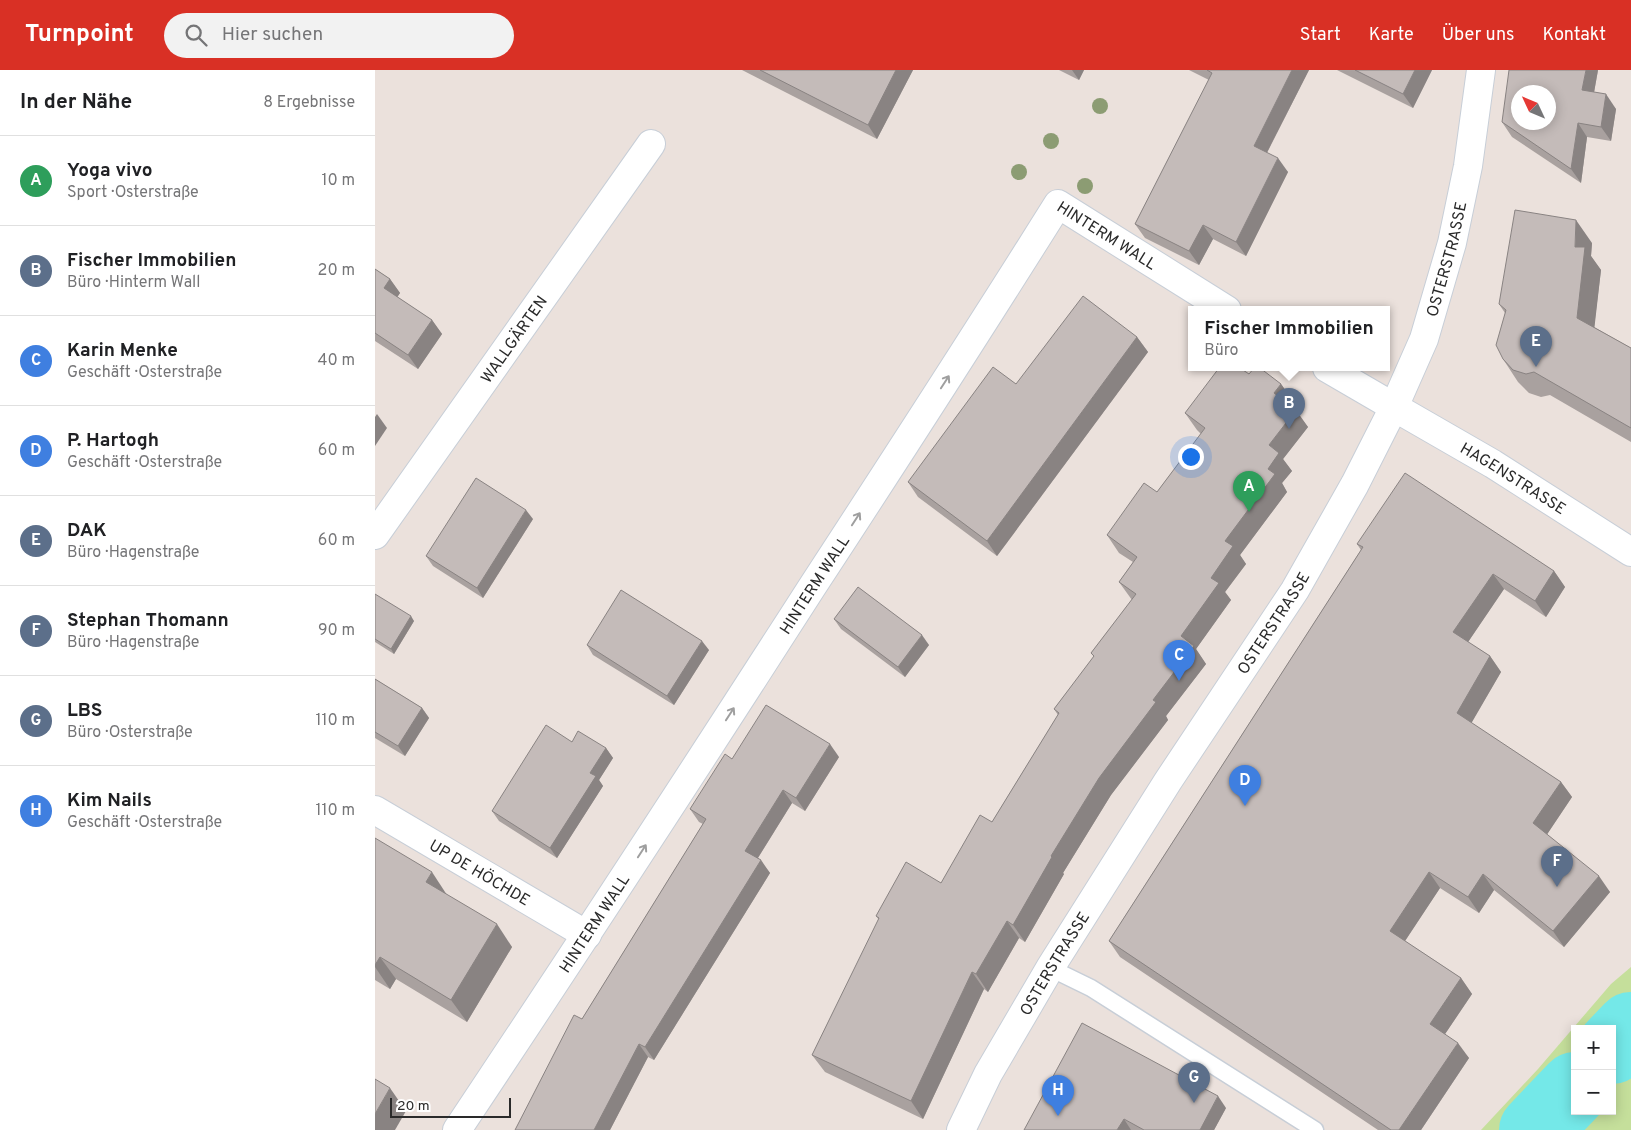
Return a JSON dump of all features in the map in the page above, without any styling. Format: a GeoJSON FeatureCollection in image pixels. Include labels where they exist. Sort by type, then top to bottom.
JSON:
{"type":"FeatureCollection","features":[{"type":"Feature","properties":{"kind":"street","name":"OSTERSTRASSE"},"geometry":{"type":"LineString","coordinates":[[961,1130],[987,1074],[1050,968],[1168,780],[1295,590],[1355,484],[1394,407],[1424,340],[1452,243],[1469,166],[1481,70]]}},
{"type":"Feature","properties":{"kind":"street","name":"WALLGÄRTEN"},"geometry":{"type":"LineString","coordinates":[[375,534],[651,144]]}},
{"type":"Feature","properties":{"kind":"street","name":"HINTERM WALL"},"geometry":{"type":"LineString","coordinates":[[457,1130],[587,936],[995,305],[1057,204],[1221,306]]}},
{"type":"Feature","properties":{"kind":"street"},"geometry":{"type":"LineString","coordinates":[[1332,371],[1394,407]]}},
{"type":"Feature","properties":{"kind":"street","name":"HAGENSTRASSE"},"geometry":{"type":"LineString","coordinates":[[1394,407],[1493,464],[1631,552]]}},
{"type":"Feature","properties":{"kind":"street","name":"UP DE HÖCHDE"},"geometry":{"type":"LineString","coordinates":[[375,810],[587,936]]}},
{"type":"Feature","properties":{"kind":"lane"},"geometry":{"type":"LineString","coordinates":[[1050,968],[1091,988],[1315,1130]]}},
{"type":"Feature","properties":{"kind":"green space"},"geometry":{"type":"Polygon","coordinates":[[[1631,967],[1631,1130],[1481,1130],[1571,1031],[1571,1115],[1616,1115],[1616,1025],[1576,1025],[1611,984],[1631,967]]]}},
{"type":"Feature","properties":{"kind":"building"},"geometry":{"type":"Polygon","coordinates":[[[760,70],[896,70],[868,125],[760,70]]]}},
{"type":"Feature","properties":{"kind":"building"},"geometry":{"type":"Polygon","coordinates":[[[1207,70],[1292,70],[1254,146],[1278,158],[1236,242],[1203,225],[1189,251],[1135,224],[1212,73],[1207,70]]]}},
{"type":"Feature","properties":{"kind":"building"},"geometry":{"type":"Polygon","coordinates":[[[1355,70],[1415,70],[1403,94],[1355,70]]]}},
{"type":"Feature","properties":{"kind":"building"},"geometry":{"type":"Polygon","coordinates":[[[1509,70],[1586,70],[1582,90],[1606,94],[1601,127],[1578,123],[1571,169],[1514,130],[1556,130],[1556,85],[1511,85],[1511,128],[1502,122],[1509,70]]]}},
{"type":"Feature","properties":{"kind":"building"},"geometry":{"type":"Polygon","coordinates":[[[1515,210],[1576,220],[1575,247],[1585,247],[1577,318],[1631,348],[1631,428],[1534,372],[1526,374],[1513,370],[1503,359],[1496,345],[1506,310],[1499,304],[1515,210]]]}},
{"type":"Feature","properties":{"kind":"building"},"geometry":{"type":"Polygon","coordinates":[[[375,269],[390,279],[384,288],[432,320],[408,355],[375,333],[375,269]]]}},
{"type":"Feature","properties":{"kind":"building"},"geometry":{"type":"Polygon","coordinates":[[[1083,296],[1137,337],[987,541],[908,482],[993,367],[1016,384],[1083,296]]]}},
{"type":"Feature","properties":{"kind":"building"},"geometry":{"type":"Polygon","coordinates":[[[1217,371],[1244,371],[1249,374],[1252,371],[1264,371],[1281,384],[1274,393],[1296,410],[1269,445],[1279,453],[1268,469],[1275,474],[1225,541],[1233,546],[1211,578],[1219,583],[1181,636],[1194,646],[1153,700],[1156,702],[1099,778],[1051,856],[1013,925],[1007,921],[976,974],[972,972],[911,1101],[812,1055],[879,918],[876,916],[906,862],[941,883],[980,815],[992,822],[1059,713],[1054,709],[1094,656],[1091,653],[1136,594],[1119,582],[1137,557],[1107,535],[1144,483],[1157,492],[1205,428],[1185,413],[1217,371]]]}},
{"type":"Feature","properties":{"kind":"building"},"geometry":{"type":"Polygon","coordinates":[[[1405,473],[1554,571],[1535,601],[1493,574],[1453,632],[1490,656],[1457,713],[1561,782],[1533,823],[1599,876],[1553,931],[1483,874],[1468,897],[1429,872],[1390,931],[1461,978],[1430,1024],[1458,1043],[1399,1130],[1391,1130],[1109,941],[1363,547],[1357,544],[1405,473]]]}},
{"type":"Feature","properties":{"kind":"building"},"geometry":{"type":"Polygon","coordinates":[[[476,478],[526,510],[477,588],[426,556],[476,478]]]}},
{"type":"Feature","properties":{"kind":"building"},"geometry":{"type":"Polygon","coordinates":[[[858,587],[922,635],[898,667],[834,619],[858,587]]]}},
{"type":"Feature","properties":{"kind":"building"},"geometry":{"type":"Polygon","coordinates":[[[621,590],[702,641],[667,696],[587,645],[621,590]]]}},
{"type":"Feature","properties":{"kind":"building"},"geometry":{"type":"Polygon","coordinates":[[[375,594],[411,616],[391,649],[375,639],[375,594]]]}},
{"type":"Feature","properties":{"kind":"building"},"geometry":{"type":"Polygon","coordinates":[[[375,679],[422,708],[398,746],[375,732],[375,679]]]}},
{"type":"Feature","properties":{"kind":"building"},"geometry":{"type":"Polygon","coordinates":[[[766,705],[830,744],[796,798],[783,790],[745,851],[761,860],[645,1047],[639,1044],[594,1130],[515,1130],[574,1015],[582,1019],[706,819],[690,809],[725,754],[732,759],[766,705]]]}},
{"type":"Feature","properties":{"kind":"building"},"geometry":{"type":"Polygon","coordinates":[[[546,725],[572,742],[578,731],[606,748],[590,773],[596,776],[550,848],[492,811],[546,725]]]}},
{"type":"Feature","properties":{"kind":"building"},"geometry":{"type":"Polygon","coordinates":[[[375,838],[432,872],[426,882],[497,924],[451,1000],[380,957],[375,965],[375,838]]]}},
{"type":"Feature","properties":{"kind":"building"},"geometry":{"type":"Polygon","coordinates":[[[1082,1023],[1218,1096],[1200,1130],[1144,1130],[1124,1119],[1117,1130],[1024,1130],[1082,1023]]]}},
{"type":"Feature","properties":{"kind":"building"},"geometry":{"type":"Polygon","coordinates":[[[375,1079],[390,1088],[375,1114],[375,1079]]]}},
{"type":"Feature","properties":{"kind":"waterway"},"geometry":{"type":"LineString","coordinates":[[1616,1044],[1631,1028]]}},
{"type":"Feature","properties":{"kind":"waterway"},"geometry":{"type":"LineString","coordinates":[[1535,1130],[1571,1092]]}},
{"type":"Feature","properties":{"kind":"place","name":"DAK"},"geometry":{"type":"Point","coordinates":[1536,367]}},
{"type":"Feature","properties":{"kind":"place","name":"Fischer Immobilien"},"geometry":{"type":"Point","coordinates":[1289,429]}},
{"type":"Feature","properties":{"kind":"place","name":"Yoga vivo"},"geometry":{"type":"Point","coordinates":[1249,512]}},
{"type":"Feature","properties":{"kind":"place","name":"Karin Menke"},"geometry":{"type":"Point","coordinates":[1179,681]}},
{"type":"Feature","properties":{"kind":"place","name":"P. Hartogh"},"geometry":{"type":"Point","coordinates":[1245,806]}},
{"type":"Feature","properties":{"kind":"place","name":"Stephan Thomann"},"geometry":{"type":"Point","coordinates":[1557,887]}},
{"type":"Feature","properties":{"kind":"place","name":"LBS"},"geometry":{"type":"Point","coordinates":[1194,1103]}},
{"type":"Feature","properties":{"kind":"place","name":"Kim Nails"},"geometry":{"type":"Point","coordinates":[1058,1116]}}]}
